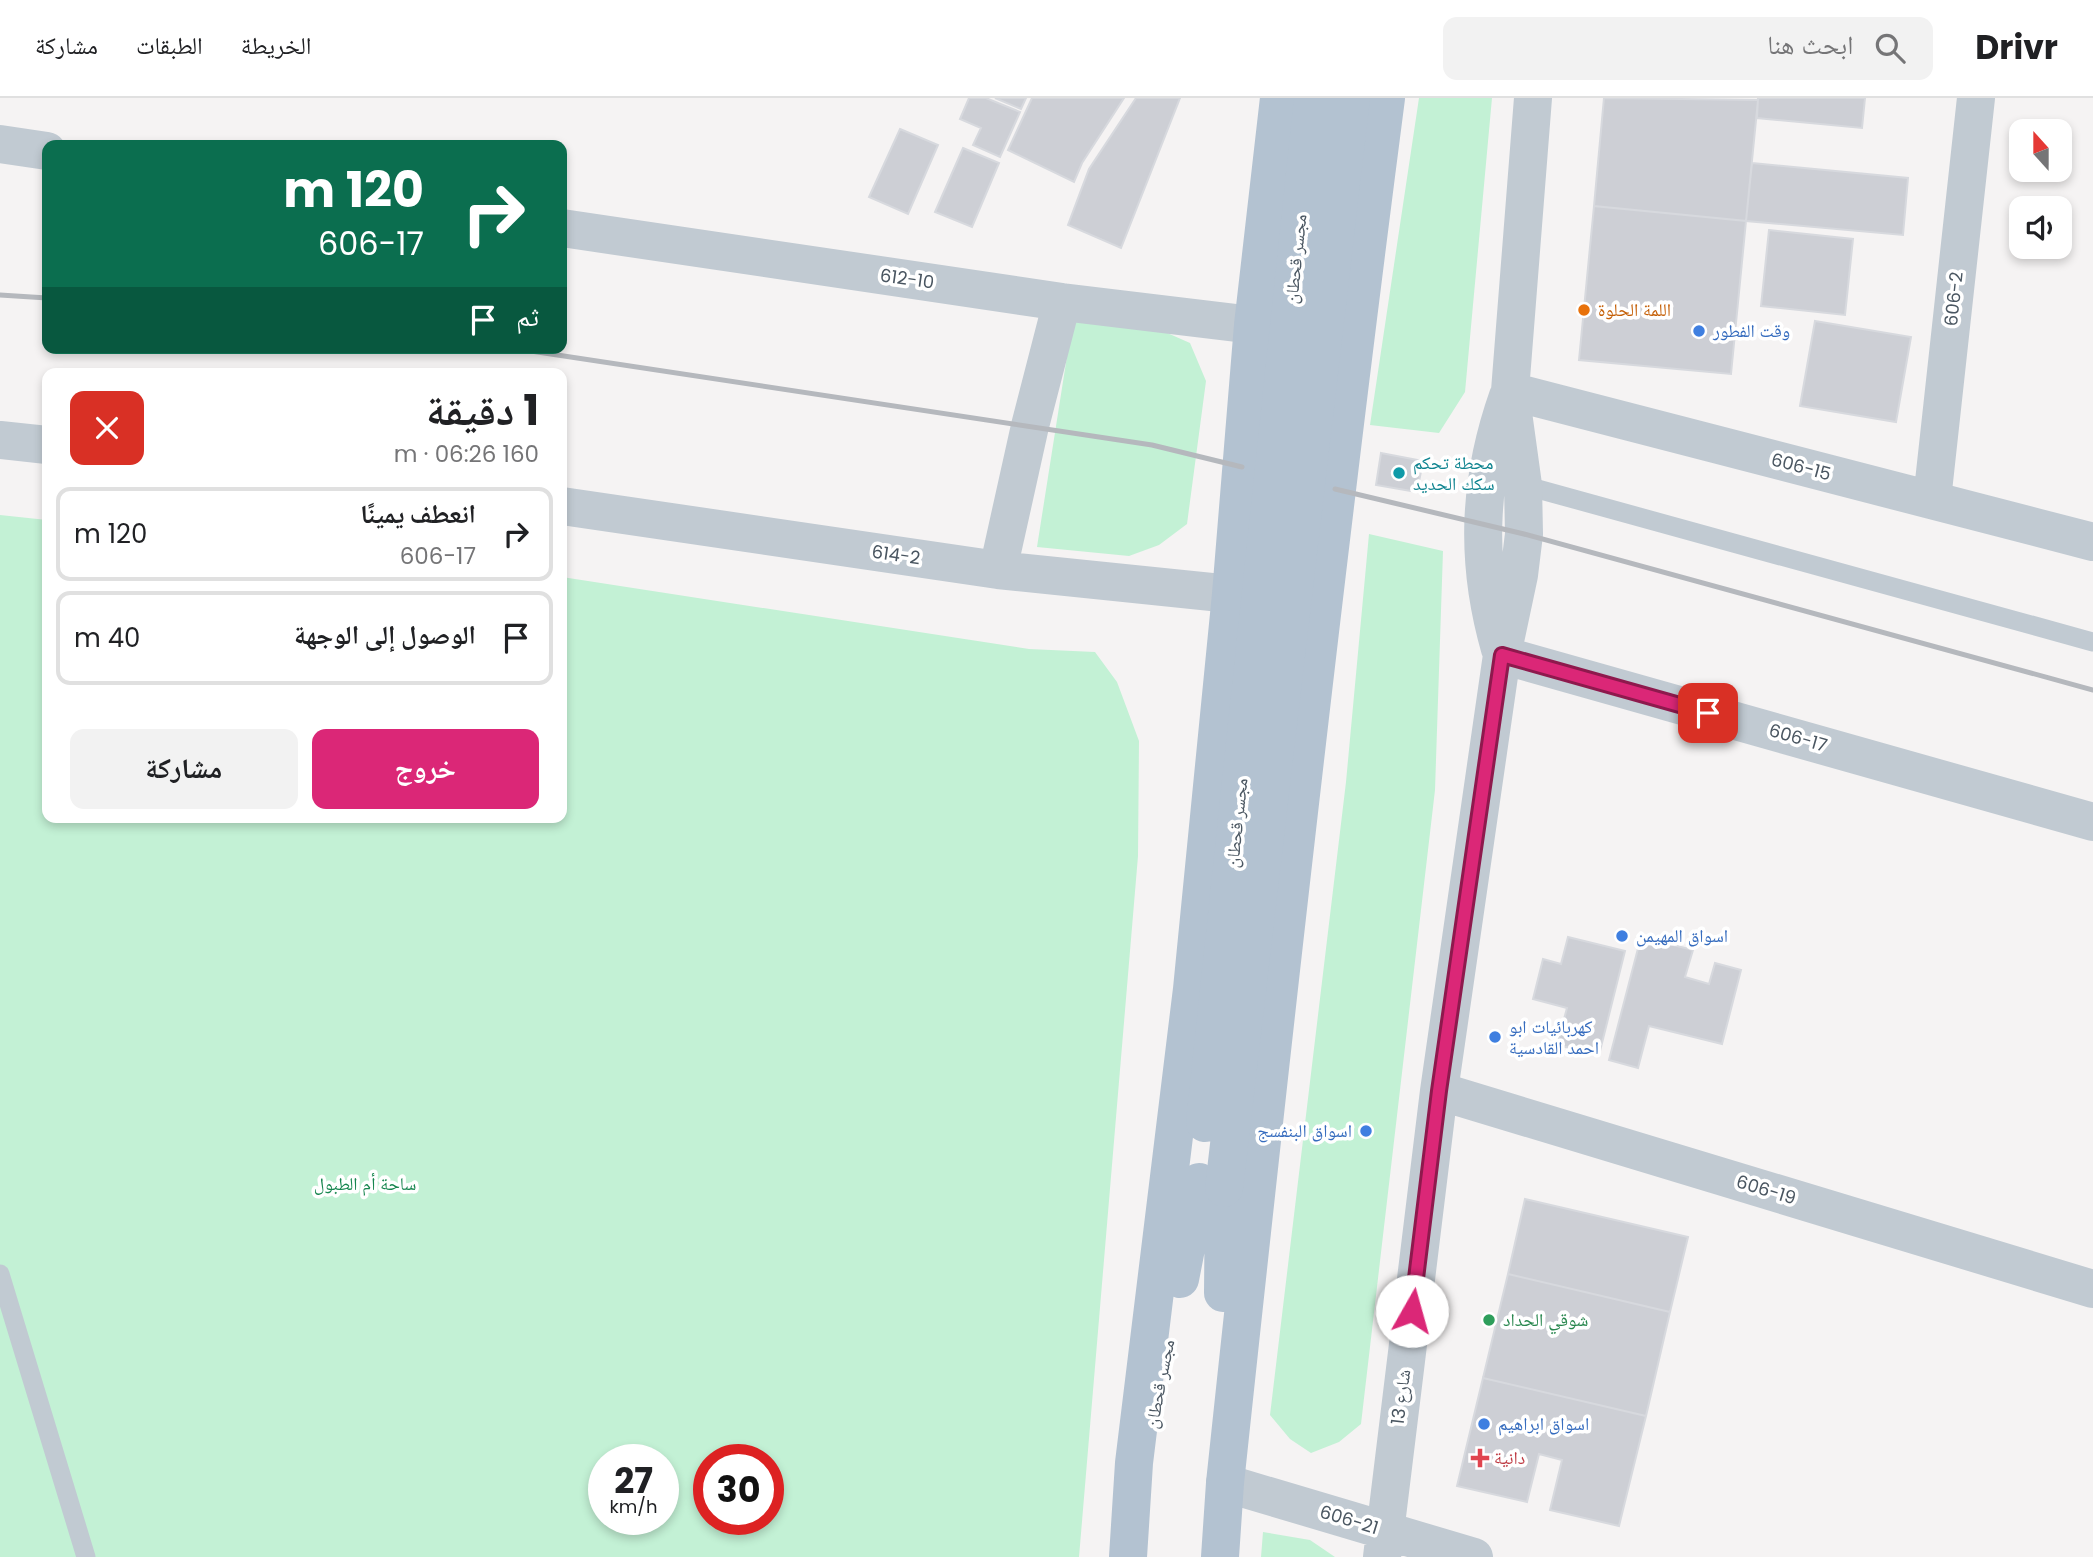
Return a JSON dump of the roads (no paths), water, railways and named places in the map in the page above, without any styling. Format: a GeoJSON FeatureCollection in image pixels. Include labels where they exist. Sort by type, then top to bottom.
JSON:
{"type":"FeatureCollection","features":[{"type":"Feature","properties":{"kind":"main road"},"geometry":{"type":"LineString","coordinates":[[1128,1550],[1134,1463],[1192,989],[1231,594],[1253,325],[1279,98]]}},
{"type":"Feature","properties":{"kind":"main road","name":"مجسر قحطان"},"geometry":{"type":"LineString","coordinates":[[1220,1549],[1211,1185],[1313,98]]}},
{"type":"Feature","properties":{"kind":"main road","name":"مجسر قحطان"},"geometry":{"type":"LineString","coordinates":[[1128,1550],[1211,1185],[1351,98]]}},
{"type":"Feature","properties":{"kind":"main road"},"geometry":{"type":"LineString","coordinates":[[1220,1549],[1224,1483],[1334,502],[1386,98]]}},
{"type":"Feature","properties":{"kind":"street"},"geometry":{"type":"LineString","coordinates":[[1502,655],[1486,591],[1481,524],[1485,479],[1494,434],[1510,391],[1533,98]]}},
{"type":"Feature","properties":{"kind":"street","name":"606-2"},"geometry":{"type":"LineString","coordinates":[[1932,500],[1976,98]]}},
{"type":"Feature","properties":{"kind":"street"},"geometry":{"type":"LineString","coordinates":[[0,144],[42,150]]}},
{"type":"Feature","properties":{"kind":"street","name":"612-10"},"geometry":{"type":"LineString","coordinates":[[567,229],[1062,302],[1253,325]]}},
{"type":"Feature","properties":{"kind":"street"},"geometry":{"type":"LineString","coordinates":[[998,570],[1030,426],[1062,302]]}},
{"type":"Feature","properties":{"kind":"street","name":"شارع 13"},"geometry":{"type":"LineString","coordinates":[[1383,1544],[1439,1091],[1502,655],[1519,575],[1524,534],[1523,485],[1510,391]]}},
{"type":"Feature","properties":{"kind":"street","name":"606-15"},"geometry":{"type":"LineString","coordinates":[[1510,391],[2093,542]]}},
{"type":"Feature","properties":{"kind":"street"},"geometry":{"type":"LineString","coordinates":[[0,440],[42,444]]}},
{"type":"Feature","properties":{"kind":"street","name":"614-2"},"geometry":{"type":"LineString","coordinates":[[567,507],[998,570],[1231,594]]}},
{"type":"Feature","properties":{"kind":"street","name":"606-17"},"geometry":{"type":"LineString","coordinates":[[1502,655],[2093,822]]}},
{"type":"Feature","properties":{"kind":"street","name":"606-19"},"geometry":{"type":"LineString","coordinates":[[1439,1091],[2093,1289]]}},
{"type":"Feature","properties":{"kind":"street","name":"606-21"},"geometry":{"type":"LineString","coordinates":[[1224,1483],[1383,1544],[1474,1557]]}},
{"type":"Feature","properties":{"kind":"lane"},"geometry":{"type":"LineString","coordinates":[[1523,485],[2093,642]]}},
{"type":"Feature","properties":{"kind":"lane"},"geometry":{"type":"LineString","coordinates":[[0,1274],[86,1557]]}},
{"type":"Feature","properties":{"kind":"railway"},"geometry":{"type":"LineString","coordinates":[[0,295],[42,298]]}},
{"type":"Feature","properties":{"kind":"railway"},"geometry":{"type":"LineString","coordinates":[[551,354],[1152,445],[1242,467]]}},
{"type":"Feature","properties":{"kind":"railway"},"geometry":{"type":"LineString","coordinates":[[1335,489],[1524,534],[2093,690]]}},
{"type":"Feature","properties":{"kind":"place","name":"اللمة الحلوة"},"geometry":{"type":"Point","coordinates":[1584,310]}},
{"type":"Feature","properties":{"kind":"place","name":"وقت الفطور"},"geometry":{"type":"Point","coordinates":[1699,331]}},
{"type":"Feature","properties":{"kind":"place","name":"محطة تحكم سكك الحديد"},"geometry":{"type":"Point","coordinates":[1399,473]}},
{"type":"Feature","properties":{"kind":"place","name":"اسواق المهيمن"},"geometry":{"type":"Point","coordinates":[1622,936]}},
{"type":"Feature","properties":{"kind":"place","name":"كهربائيات ابو احمد القادسية"},"geometry":{"type":"Point","coordinates":[1495,1037]}},
{"type":"Feature","properties":{"kind":"place","name":"اسواق البنفسج"},"geometry":{"type":"Point","coordinates":[1366,1131]}},
{"type":"Feature","properties":{"kind":"place","name":"شوقي الحداد"},"geometry":{"type":"Point","coordinates":[1489,1320]}},
{"type":"Feature","properties":{"kind":"place","name":"اسواق ابراهيم"},"geometry":{"type":"Point","coordinates":[1484,1424]}},
{"type":"Feature","properties":{"kind":"place","name":"دانية"},"geometry":{"type":"Point","coordinates":[1480,1458]}},
{"type":"Feature","properties":{"kind":"park label","name":"ساحة أم الطبول"},"geometry":{"type":"Point","coordinates":[365,1184]}}]}
